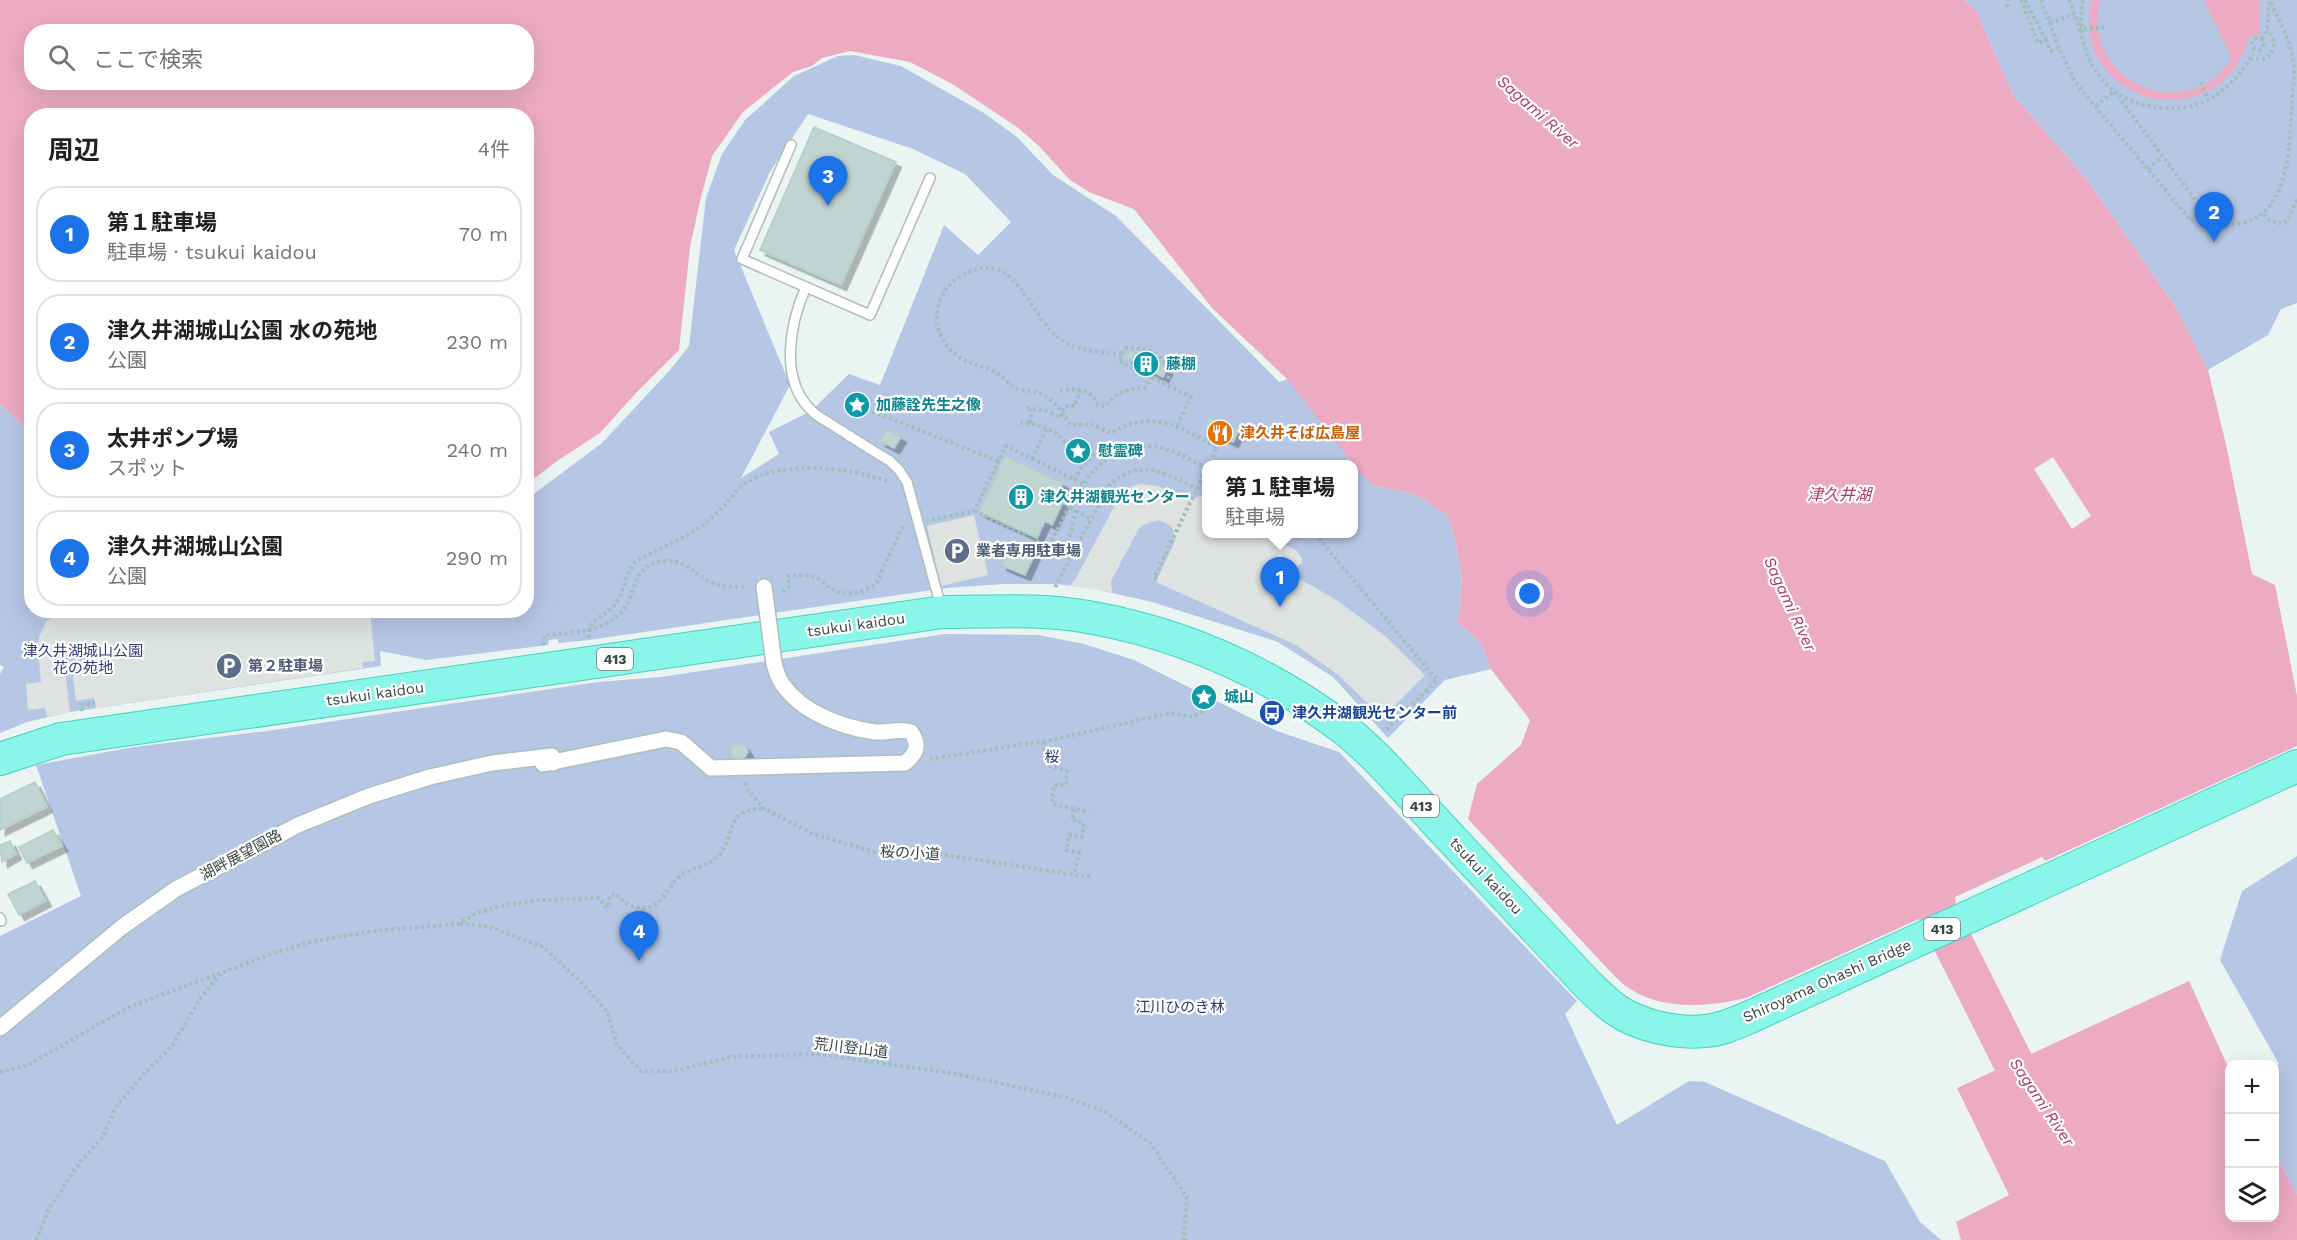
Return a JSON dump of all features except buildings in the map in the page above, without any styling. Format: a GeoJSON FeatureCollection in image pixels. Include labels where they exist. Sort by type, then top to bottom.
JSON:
{"type":"FeatureCollection","features":[{"type":"Feature","properties":{"kind":"highway","name":"tsukui kaidou"},"geometry":{"type":"LineString","coordinates":[[0,759],[61,739],[943,612],[1022,611],[1085,616],[1144,628],[1229,659],[1281,687],[1340,726],[1370,753],[1587,984]]}},
{"type":"Feature","properties":{"kind":"highway","name":"Shiroyama Ohashi Bridge"},"geometry":{"type":"LineString","coordinates":[[1587,984],[1615,1009],[1658,1027],[1683,1032],[1706,1031],[1728,1026],[2297,766]]}},
{"type":"Feature","properties":{"kind":"street"},"geometry":{"type":"LineString","coordinates":[[743,768],[905,763],[914,756],[917,747],[916,739],[911,732],[901,729],[878,732],[859,729],[820,716],[798,702],[781,684],[774,664],[765,594]]}},
{"type":"Feature","properties":{"kind":"street","name":"湖畔展望園路"},"geometry":{"type":"LineString","coordinates":[[0,1028],[122,927],[176,889],[298,825],[369,796],[430,777],[492,763],[521,761],[532,766],[554,763],[666,739],[681,742],[711,768],[743,768]]}},
{"type":"Feature","properties":{"kind":"lane"},"geometry":{"type":"LineString","coordinates":[[791,145],[742,259],[870,315],[930,178]]}},
{"type":"Feature","properties":{"kind":"lane"},"geometry":{"type":"LineString","coordinates":[[806,287],[797,306],[791,351],[792,375],[796,387],[811,411],[899,470],[908,482],[943,612]]}},
{"type":"Feature","properties":{"kind":"path"},"geometry":{"type":"LineString","coordinates":[[2007,7],[2009,0]]}},
{"type":"Feature","properties":{"kind":"path"},"geometry":{"type":"LineString","coordinates":[[2023,0],[2050,51],[2059,48]]}},
{"type":"Feature","properties":{"kind":"path"},"geometry":{"type":"LineString","coordinates":[[2023,0],[2038,43],[2046,40]]}},
{"type":"Feature","properties":{"kind":"path"},"geometry":{"type":"LineString","coordinates":[[2041,0],[2075,82],[2191,221],[2203,210]]}},
{"type":"Feature","properties":{"kind":"path"},"geometry":{"type":"LineString","coordinates":[[2069,0],[2089,60],[2105,83],[2131,101],[2158,108],[2185,108],[2208,100],[2237,78],[2253,54]]}},
{"type":"Feature","properties":{"kind":"path"},"geometry":{"type":"LineString","coordinates":[[2080,30],[2083,0]]}},
{"type":"Feature","properties":{"kind":"path"},"geometry":{"type":"LineString","coordinates":[[2114,91],[2203,210],[2214,218],[2228,223],[2242,223],[2264,214],[2274,200],[2284,170],[2291,123],[2294,63],[2291,46],[2269,0]]}},
{"type":"Feature","properties":{"kind":"path"},"geometry":{"type":"LineString","coordinates":[[2262,39],[2267,30],[2269,0]]}},
{"type":"Feature","properties":{"kind":"path"},"geometry":{"type":"LineString","coordinates":[[2050,23],[2075,14]]}},
{"type":"Feature","properties":{"kind":"path"},"geometry":{"type":"LineString","coordinates":[[2080,30],[2104,27]]}},
{"type":"Feature","properties":{"kind":"path"},"geometry":{"type":"LineString","coordinates":[[2250,59],[2265,59],[2273,51],[2274,41],[2267,30]]}},
{"type":"Feature","properties":{"kind":"path"},"geometry":{"type":"LineString","coordinates":[[2201,84],[2208,100]]}},
{"type":"Feature","properties":{"kind":"path"},"geometry":{"type":"LineString","coordinates":[[2096,106],[2114,91]]}},
{"type":"Feature","properties":{"kind":"path"},"geometry":{"type":"LineString","coordinates":[[2148,169],[2162,157]]}},
{"type":"Feature","properties":{"kind":"path"},"geometry":{"type":"LineString","coordinates":[[2264,214],[2269,220],[2282,224],[2288,220],[2297,200]]}},
{"type":"Feature","properties":{"kind":"path"},"geometry":{"type":"LineString","coordinates":[[1122,354],[1088,351],[1061,339],[1047,328],[1018,285],[997,270],[986,268],[971,270],[957,278],[947,288],[939,302],[938,331],[946,345],[964,361],[996,372],[1017,390],[1039,393],[1056,404],[1070,426],[1090,424],[1111,433],[1133,423],[1161,421],[1177,426],[1217,447],[1210,460]]}},
{"type":"Feature","properties":{"kind":"path"},"geometry":{"type":"LineString","coordinates":[[1165,384],[1171,372],[1164,361],[1153,352],[1139,347],[1125,348],[1119,361],[1151,377],[1165,384],[1191,397],[1177,426]]}},
{"type":"Feature","properties":{"kind":"path"},"geometry":{"type":"LineString","coordinates":[[1060,391],[1070,388],[1080,389],[1089,393],[1098,405],[1106,406],[1116,395],[1134,388],[1145,388],[1151,377]]}},
{"type":"Feature","properties":{"kind":"path"},"geometry":{"type":"LineString","coordinates":[[1030,423],[1029,408],[1047,411],[1060,418],[1065,407],[1075,406],[1080,389]]}},
{"type":"Feature","properties":{"kind":"path"},"geometry":{"type":"LineString","coordinates":[[867,409],[998,462]]}},
{"type":"Feature","properties":{"kind":"path"},"geometry":{"type":"LineString","coordinates":[[1020,423],[1030,423],[1047,428],[1058,435],[1068,447]]}},
{"type":"Feature","properties":{"kind":"path"},"geometry":{"type":"LineString","coordinates":[[1032,459],[1047,428]]}},
{"type":"Feature","properties":{"kind":"path"},"geometry":{"type":"LineString","coordinates":[[974,511],[1006,446],[1083,484]]}},
{"type":"Feature","properties":{"kind":"path"},"geometry":{"type":"LineString","coordinates":[[1049,546],[1083,484],[1100,462],[1112,454],[1140,446],[1156,447],[1171,450],[1202,465]]}},
{"type":"Feature","properties":{"kind":"path"},"geometry":{"type":"LineString","coordinates":[[1075,480],[1088,457],[1095,454]]}},
{"type":"Feature","properties":{"kind":"path"},"geometry":{"type":"LineString","coordinates":[[588,627],[590,623],[610,611],[616,603],[628,570],[635,562],[697,529],[722,508],[745,483],[760,475],[777,471],[824,469],[864,474],[891,483]]}},
{"type":"Feature","properties":{"kind":"path"},"geometry":{"type":"LineString","coordinates":[[1053,590],[1110,484],[1120,476],[1132,470],[1156,470],[1197,489]]}},
{"type":"Feature","properties":{"kind":"path"},"geometry":{"type":"LineString","coordinates":[[1157,579],[1154,578],[1202,478]]}},
{"type":"Feature","properties":{"kind":"path"},"geometry":{"type":"LineString","coordinates":[[1070,508],[1091,519]]}},
{"type":"Feature","properties":{"kind":"path"},"geometry":{"type":"LineString","coordinates":[[919,524],[974,511],[1025,535]]}},
{"type":"Feature","properties":{"kind":"path"},"geometry":{"type":"LineString","coordinates":[[1065,554],[1076,511]]}},
{"type":"Feature","properties":{"kind":"path"},"geometry":{"type":"LineString","coordinates":[[544,650],[545,636],[588,631],[616,617],[629,602],[635,580],[642,570],[654,563],[669,560],[686,565],[715,584],[765,594],[776,588],[783,593],[789,586],[788,576],[801,574],[817,578],[842,593],[856,594],[868,590],[876,584],[905,520]]}},
{"type":"Feature","properties":{"kind":"path"},"geometry":{"type":"LineString","coordinates":[[1318,538],[1437,680],[1379,737]]}},
{"type":"Feature","properties":{"kind":"path"},"geometry":{"type":"LineString","coordinates":[[1036,540],[1071,557]]}},
{"type":"Feature","properties":{"kind":"path"},"geometry":{"type":"LineString","coordinates":[[905,763],[1043,742],[1170,713],[1198,716],[1203,712],[1215,691]]}},
{"type":"Feature","properties":{"kind":"path"},"geometry":{"type":"LineString","coordinates":[[85,705],[95,703]]}},
{"type":"Feature","properties":{"kind":"path"},"geometry":{"type":"LineString","coordinates":[[1043,742],[1048,765],[1067,771],[1066,785],[1054,785],[1052,804],[1089,812]]}},
{"type":"Feature","properties":{"kind":"path","name":"桜の小道"},"geometry":{"type":"LineString","coordinates":[[743,768],[743,778],[747,789],[763,808],[811,833],[874,852],[946,855],[1090,877]]}},
{"type":"Feature","properties":{"kind":"path"},"geometry":{"type":"LineString","coordinates":[[0,1072],[28,1065],[129,1007],[274,953],[310,942],[373,931],[458,924],[475,914],[500,906],[541,900],[599,898],[606,908],[610,895],[617,894],[631,907],[646,909],[657,905],[680,875],[696,870],[717,857],[731,827],[740,815],[751,809],[763,808]]}},
{"type":"Feature","properties":{"kind":"path"},"geometry":{"type":"LineString","coordinates":[[1074,809],[1072,820],[1084,823],[1082,837],[1069,835],[1066,850],[1079,853],[1074,874]]}},
{"type":"Feature","properties":{"kind":"path","name":"荒川登山道"},"geometry":{"type":"LineString","coordinates":[[458,924],[487,926],[543,947],[582,983],[606,1012],[617,1045],[641,1071],[675,1071],[730,1057],[818,1054],[957,1074],[1064,1097],[1104,1111],[1150,1143],[1187,1197],[1184,1240]]}},
{"type":"Feature","properties":{"kind":"path"},"geometry":{"type":"LineString","coordinates":[[36,1240],[49,1209],[80,1162],[102,1138],[117,1107],[144,1074],[172,1046],[200,999],[221,973]]}},
{"type":"Feature","properties":{"kind":"green space"},"geometry":{"type":"Polygon","coordinates":[[[1964,0],[2297,0],[2297,303],[2281,309],[2268,335],[2208,370],[2175,306],[2088,181],[2012,93],[1976,10],[1964,0]]]}},
{"type":"Feature","properties":{"kind":"green space","name":"津久井湖城山公園 花の苑地"},"geometry":{"type":"Polygon","coordinates":[[[854,55],[901,66],[984,113],[1017,137],[1053,175],[1116,216],[1279,382],[1288,379],[1353,460],[1202,460],[1202,538],[1358,538],[1358,466],[1374,486],[1414,494],[1447,515],[1455,538],[1462,580],[1458,622],[1481,644],[1491,669],[1445,680],[1388,738],[1333,677],[1278,642],[1152,602],[1090,588],[1056,584],[1004,584],[946,588],[589,640],[559,643],[557,639],[549,640],[548,645],[426,660],[380,651],[381,666],[70,712],[27,722],[0,733],[0,674],[4,667],[0,665],[0,404],[24,427],[24,618],[534,618],[534,494],[602,443],[670,370],[689,346],[706,198],[722,154],[745,120],[794,76],[838,56],[854,55]],[[808,114],[770,172],[734,250],[790,385],[741,478],[779,454],[769,432],[811,411],[849,374],[880,385],[944,225],[978,255],[1011,222],[965,174],[913,149],[808,114]]]}},
{"type":"Feature","properties":{"kind":"green space"},"geometry":{"type":"Polygon","coordinates":[[[945,634],[1038,635],[1084,644],[1134,660],[1277,731],[1339,752],[1577,1001],[1565,1014],[1617,1125],[1689,1081],[1705,1082],[1885,1161],[1920,1222],[1941,1240],[0,1240],[0,936],[81,896],[36,765],[134,747],[267,731],[598,682],[661,677],[945,634]]]}},
{"type":"Feature","properties":{"kind":"green space"},"geometry":{"type":"Polygon","coordinates":[[[2297,856],[2297,1194],[2279,1160],[2279,1060],[2277,1060],[2220,960],[2242,891],[2297,856]]]}},
{"type":"Feature","properties":{"kind":"shaded area"},"geometry":{"type":"Polygon","coordinates":[[[1140,484],[1158,486],[1186,499],[1202,494],[1202,538],[1272,538],[1296,550],[1302,558],[1302,564],[1299,565],[1286,589],[1293,588],[1298,578],[1338,601],[1385,636],[1425,675],[1383,718],[1337,674],[1296,645],[1156,582],[1175,541],[1173,529],[1158,520],[1143,525],[1138,530],[1111,581],[1112,592],[1070,586],[1117,501],[1131,487],[1140,484]]]}},
{"type":"Feature","properties":{"kind":"shaded area","name":"業者専用駐車場"},"geometry":{"type":"Polygon","coordinates":[[[974,515],[988,575],[941,586],[927,526],[974,515]]]}},
{"type":"Feature","properties":{"kind":"shaded area","name":"第２駐車場"},"geometry":{"type":"Polygon","coordinates":[[[51,618],[371,618],[375,661],[363,662],[363,668],[96,708],[94,698],[76,701],[73,676],[92,673],[96,664],[95,657],[92,653],[85,651],[72,653],[67,656],[64,663],[70,712],[47,717],[45,708],[28,710],[26,684],[41,682],[38,646],[39,637],[46,622],[51,618]]]}},
{"type":"Feature","properties":{"kind":"water","name":"津久井湖"},"geometry":{"type":"Polygon","coordinates":[[[0,0],[1964,0],[1976,10],[2012,93],[2088,181],[2175,306],[2208,370],[2227,449],[2252,574],[2275,585],[2297,696],[2297,746],[2045,861],[2042,857],[1955,897],[1956,902],[1746,998],[1701,1005],[1685,1005],[1640,995],[1613,974],[1468,819],[1477,784],[1521,745],[1530,720],[1491,669],[1481,644],[1458,622],[1462,580],[1455,538],[1447,515],[1414,494],[1374,486],[1361,474],[1358,470],[1358,460],[1350,460],[1288,380],[1212,308],[1134,209],[1091,193],[1070,180],[1039,146],[1017,127],[954,85],[910,62],[850,51],[822,58],[812,66],[793,72],[743,112],[712,156],[690,247],[679,350],[600,433],[534,479],[534,108],[24,108],[24,427],[0,404],[0,0]]]}},
{"type":"Feature","properties":{"kind":"water"},"geometry":{"type":"Polygon","coordinates":[[[2092,0],[2100,0],[2097,22],[2101,42],[2110,60],[2123,74],[2140,85],[2159,91],[2180,92],[2206,84],[2232,59],[2204,0],[2259,0],[2260,33],[2250,37],[2238,62],[2228,76],[2205,92],[2179,99],[2154,98],[2130,89],[2110,74],[2096,54],[2089,29],[2092,0]]]}},
{"type":"Feature","properties":{"kind":"water"},"geometry":{"type":"Polygon","coordinates":[[[2189,981],[2225,1060],[2225,1222],[2279,1222],[2279,1160],[2297,1194],[2297,1240],[1961,1240],[1956,1222],[2009,1195],[1957,1088],[2189,981]]]}},
{"type":"Feature","properties":{"kind":"pier"},"geometry":{"type":"Polygon","coordinates":[[[2053,457],[2091,516],[2072,529],[2034,469],[2053,457]]]}},
{"type":"Feature","properties":{"kind":"waterway","name":"Sagami River"},"geometry":{"type":"LineString","coordinates":[[1912,861],[2017,1070],[2043,1106]]}},
{"type":"Feature","properties":{"kind":"place","name":"太井ポンプ場"},"geometry":{"type":"Point","coordinates":[828,206]}},
{"type":"Feature","properties":{"kind":"place","name":"津久井湖城山公園 水の苑地"},"geometry":{"type":"Point","coordinates":[2214,242]}},
{"type":"Feature","properties":{"kind":"place","name":"藤棚"},"geometry":{"type":"Point","coordinates":[1146,364]}},
{"type":"Feature","properties":{"kind":"place","name":"加藤詮先生之像"},"geometry":{"type":"Point","coordinates":[857,405]}},
{"type":"Feature","properties":{"kind":"place","name":"津久井そば広島屋"},"geometry":{"type":"Point","coordinates":[1220,433]}},
{"type":"Feature","properties":{"kind":"place","name":"慰霊碑"},"geometry":{"type":"Point","coordinates":[1078,451]}},
{"type":"Feature","properties":{"kind":"place","name":"津久井湖観光センター"},"geometry":{"type":"Point","coordinates":[1021,497]}},
{"type":"Feature","properties":{"kind":"place","name":"業者専用駐車場"},"geometry":{"type":"Point","coordinates":[957,551]}},
{"type":"Feature","properties":{"kind":"place","name":"第１駐車場"},"geometry":{"type":"Point","coordinates":[1280,607]}},
{"type":"Feature","properties":{"kind":"place","name":"第２駐車場"},"geometry":{"type":"Point","coordinates":[229,666]}},
{"type":"Feature","properties":{"kind":"place","name":"城山"},"geometry":{"type":"Point","coordinates":[1204,697]}},
{"type":"Feature","properties":{"kind":"place","name":"津久井湖観光センター前"},"geometry":{"type":"Point","coordinates":[1272,713]}},
{"type":"Feature","properties":{"kind":"place","name":"津久井湖城山公園"},"geometry":{"type":"Point","coordinates":[639,961]}},
{"type":"Feature","properties":{"kind":"park label","name":"桜"},"geometry":{"type":"Point","coordinates":[1052,757]}},
{"type":"Feature","properties":{"kind":"park label","name":"江川ひのき林"},"geometry":{"type":"Point","coordinates":[1180,1007]}}]}
